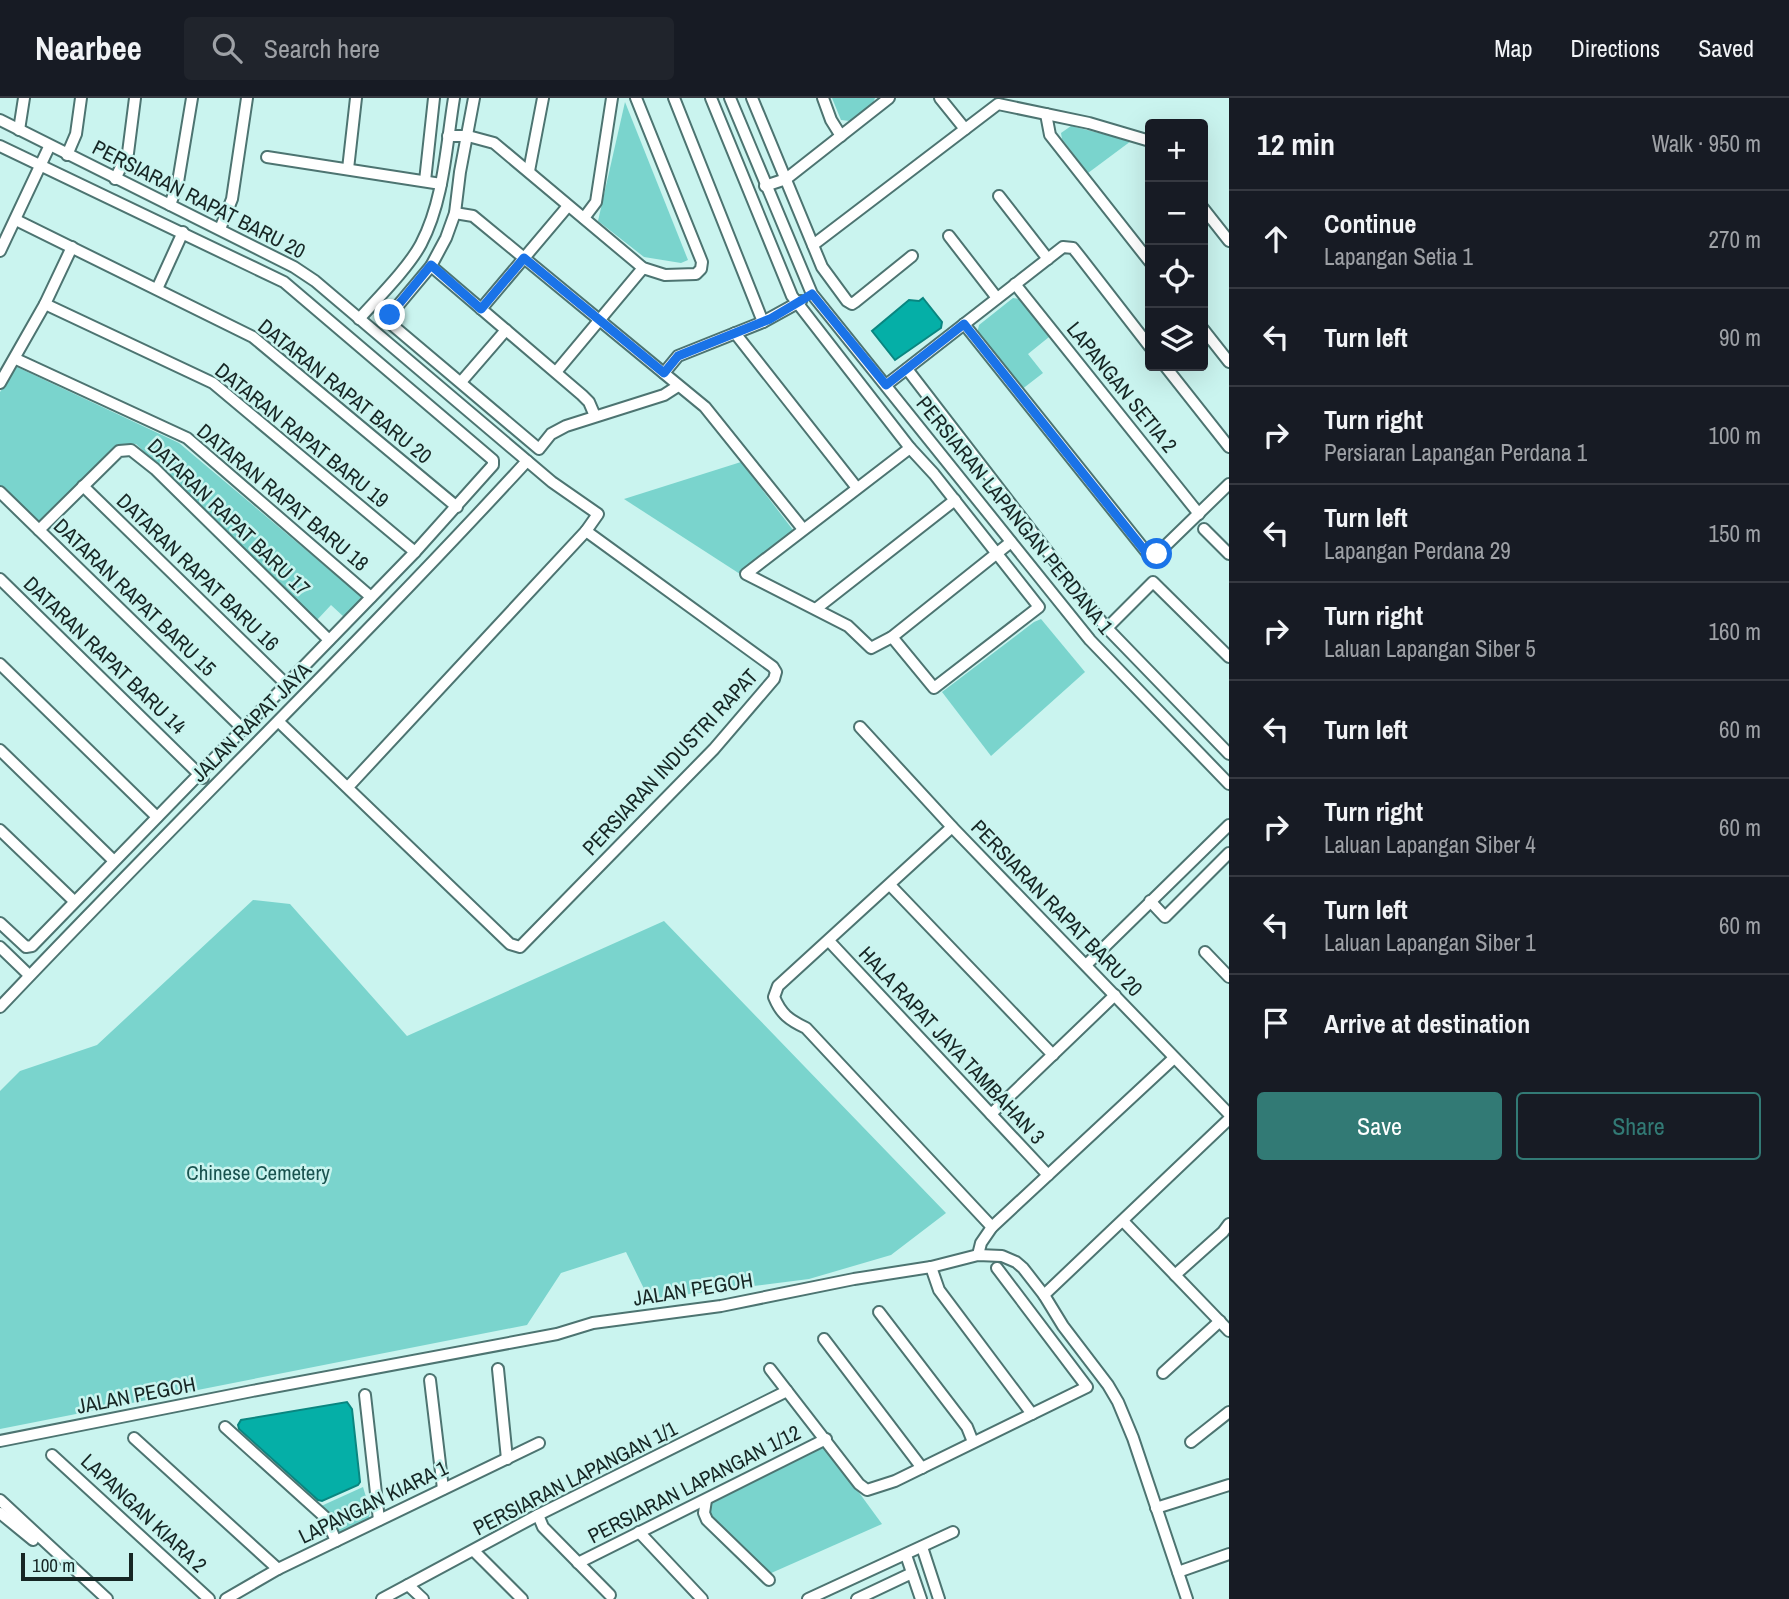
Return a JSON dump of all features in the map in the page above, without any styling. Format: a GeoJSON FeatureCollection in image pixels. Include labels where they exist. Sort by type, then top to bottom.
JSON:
{"type":"FeatureCollection","features":[{"type":"Feature","properties":{"kind":"street"},"geometry":{"type":"LineString","coordinates":[[19,130],[24,98]]}},
{"type":"Feature","properties":{"kind":"street"},"geometry":{"type":"LineString","coordinates":[[67,155],[76,134],[81,98]]}},
{"type":"Feature","properties":{"kind":"street"},"geometry":{"type":"LineString","coordinates":[[115,179],[128,153],[135,98]]}},
{"type":"Feature","properties":{"kind":"street"},"geometry":{"type":"LineString","coordinates":[[170,205],[178,182],[192,98]]}},
{"type":"Feature","properties":{"kind":"street"},"geometry":{"type":"LineString","coordinates":[[220,229],[232,199],[247,98]]}},
{"type":"Feature","properties":{"kind":"street"},"geometry":{"type":"LineString","coordinates":[[348,169],[356,98]]}},
{"type":"Feature","properties":{"kind":"street"},"geometry":{"type":"LineString","coordinates":[[425,181],[434,98]]}},
{"type":"Feature","properties":{"kind":"street"},"geometry":{"type":"LineString","coordinates":[[359,319],[420,246],[441,184],[454,98]]}},
{"type":"Feature","properties":{"kind":"street"},"geometry":{"type":"LineString","coordinates":[[474,98],[455,213],[446,238],[431,265],[389,320],[391,324],[540,449],[557,430],[664,395],[678,386]]}},
{"type":"Feature","properties":{"kind":"street"},"geometry":{"type":"LineString","coordinates":[[529,171],[543,98]]}},
{"type":"Feature","properties":{"kind":"street"},"geometry":{"type":"LineString","coordinates":[[584,218],[596,202],[612,98]]}},
{"type":"Feature","properties":{"kind":"street"},"geometry":{"type":"LineString","coordinates":[[448,136],[468,136],[494,143],[643,268],[666,275],[696,274],[701,269],[702,262],[636,98]]}},
{"type":"Feature","properties":{"kind":"street"},"geometry":{"type":"LineString","coordinates":[[674,98],[763,322]]}},
{"type":"Feature","properties":{"kind":"street"},"geometry":{"type":"LineString","coordinates":[[711,98],[779,270],[792,296],[910,448],[955,500],[1039,607],[934,688],[892,637]]}},
{"type":"Feature","properties":{"kind":"street","name":"PERSIARAN LAPANGAN PERDANA 1"},"geometry":{"type":"LineString","coordinates":[[730,98],[812,294],[1090,640],[1229,784]]}},
{"type":"Feature","properties":{"kind":"street"},"geometry":{"type":"LineString","coordinates":[[752,98],[822,267],[847,300],[852,304],[855,302],[912,256]]}},
{"type":"Feature","properties":{"kind":"street"},"geometry":{"type":"LineString","coordinates":[[823,98],[831,120],[841,136]]}},
{"type":"Feature","properties":{"kind":"street"},"geometry":{"type":"LineString","coordinates":[[765,186],[786,179],[889,98]]}},
{"type":"Feature","properties":{"kind":"street"},"geometry":{"type":"LineString","coordinates":[[940,98],[965,129]]}},
{"type":"Feature","properties":{"kind":"street"},"geometry":{"type":"LineString","coordinates":[[813,245],[998,104],[1145,139]]}},
{"type":"Feature","properties":{"kind":"street"},"geometry":{"type":"LineString","coordinates":[[1046,114],[1050,135],[1145,256]]}},
{"type":"Feature","properties":{"kind":"street","name":"PERSIARAN RAPAT BARU 20"},"geometry":{"type":"LineString","coordinates":[[0,120],[49,147],[294,267],[527,461],[598,514],[586,531]]}},
{"type":"Feature","properties":{"kind":"street"},"geometry":{"type":"LineString","coordinates":[[0,146],[284,282],[490,456],[493,465],[415,552],[32,946],[26,947],[0,923]]}},
{"type":"Feature","properties":{"kind":"street"},"geometry":{"type":"LineString","coordinates":[[0,251],[49,147]]}},
{"type":"Feature","properties":{"kind":"street"},"geometry":{"type":"LineString","coordinates":[[267,157],[441,184]]}},
{"type":"Feature","properties":{"kind":"street"},"geometry":{"type":"LineString","coordinates":[[999,196],[1048,258]]}},
{"type":"Feature","properties":{"kind":"street"},"geometry":{"type":"LineString","coordinates":[[481,309],[568,206]]}},
{"type":"Feature","properties":{"kind":"street"},"geometry":{"type":"LineString","coordinates":[[455,213],[473,216],[705,407],[803,530]]}},
{"type":"Feature","properties":{"kind":"street"},"geometry":{"type":"LineString","coordinates":[[1208,214],[1229,241]]}},
{"type":"Feature","properties":{"kind":"street","name":"DATARAN RAPAT BARU 20"},"geometry":{"type":"LineString","coordinates":[[16,220],[253,337],[457,507]]}},
{"type":"Feature","properties":{"kind":"street"},"geometry":{"type":"LineString","coordinates":[[157,289],[183,232]]}},
{"type":"Feature","properties":{"kind":"street"},"geometry":{"type":"LineString","coordinates":[[949,236],[997,298]]}},
{"type":"Feature","properties":{"kind":"street"},"geometry":{"type":"LineString","coordinates":[[0,383],[16,359],[72,247]]}},
{"type":"Feature","properties":{"kind":"street"},"geometry":{"type":"LineString","coordinates":[[886,385],[1063,247],[1073,248],[1145,341]]}},
{"type":"Feature","properties":{"kind":"street"},"geometry":{"type":"LineString","coordinates":[[431,265],[583,395],[595,416]]}},
{"type":"Feature","properties":{"kind":"street"},"geometry":{"type":"LineString","coordinates":[[556,372],[643,268]]}},
{"type":"Feature","properties":{"kind":"street","name":"LAPANGAN SETIA 2"},"geometry":{"type":"LineString","coordinates":[[1015,284],[1199,513]]}},
{"type":"Feature","properties":{"kind":"street"},"geometry":{"type":"LineString","coordinates":[[664,373],[678,356],[763,322],[812,294]]}},
{"type":"Feature","properties":{"kind":"street","name":"DATARAN RAPAT BARU 19"},"geometry":{"type":"LineString","coordinates":[[45,304],[213,383],[415,552]]}},
{"type":"Feature","properties":{"kind":"street"},"geometry":{"type":"LineString","coordinates":[[964,324],[1149,554],[1157,554],[1229,484]]}},
{"type":"Feature","properties":{"kind":"street"},"geometry":{"type":"LineString","coordinates":[[461,382],[506,330]]}},
{"type":"Feature","properties":{"kind":"street"},"geometry":{"type":"LineString","coordinates":[[735,333],[857,488]]}},
{"type":"Feature","properties":{"kind":"street"},"geometry":{"type":"LineString","coordinates":[[1208,335],[1229,362]]}},
{"type":"Feature","properties":{"kind":"street","name":"DATARAN RAPAT BARU 18"},"geometry":{"type":"LineString","coordinates":[[16,359],[187,438],[370,597]]}},
{"type":"Feature","properties":{"kind":"street"},"geometry":{"type":"LineString","coordinates":[[906,369],[1106,627],[1229,754]]}},
{"type":"Feature","properties":{"kind":"street"},"geometry":{"type":"LineString","coordinates":[[1169,371],[1229,447]]}},
{"type":"Feature","properties":{"kind":"street"},"geometry":{"type":"LineString","coordinates":[[910,448],[746,573],[848,626],[872,648],[892,637],[1011,542]]}},
{"type":"Feature","properties":{"kind":"street","name":"DATARAN RAPAT BARU 17"},"geometry":{"type":"LineString","coordinates":[[39,530],[119,452],[131,450],[155,469],[329,640]]}},
{"type":"Feature","properties":{"kind":"street","name":"JALAN RAPAT JAYA"},"geometry":{"type":"LineString","coordinates":[[0,1007],[279,722],[527,461]]}},
{"type":"Feature","properties":{"kind":"street","name":"DATARAN RAPAT BARU 16"},"geometry":{"type":"LineString","coordinates":[[83,486],[287,685]]}},
{"type":"Feature","properties":{"kind":"street","name":"DATARAN RAPAT BARU 15"},"geometry":{"type":"LineString","coordinates":[[0,492],[243,729]]}},
{"type":"Feature","properties":{"kind":"street"},"geometry":{"type":"LineString","coordinates":[[817,608],[955,500]]}},
{"type":"Feature","properties":{"kind":"street"},"geometry":{"type":"LineString","coordinates":[[1204,529],[1229,554]]}},
{"type":"Feature","properties":{"kind":"street"},"geometry":{"type":"LineString","coordinates":[[348,787],[586,531]]}},
{"type":"Feature","properties":{"kind":"street","name":"PERSIARAN INDUSTRI RAPAT"},"geometry":{"type":"LineString","coordinates":[[279,722],[510,944],[520,947],[714,749],[774,679],[776,672],[773,667],[586,531]]}},
{"type":"Feature","properties":{"kind":"street","name":"DATARAN RAPAT BARU 14"},"geometry":{"type":"LineString","coordinates":[[0,579],[212,788]]}},
{"type":"Feature","properties":{"kind":"street"},"geometry":{"type":"LineString","coordinates":[[1090,640],[1153,582],[1229,657]]}},
{"type":"Feature","properties":{"kind":"street"},"geometry":{"type":"LineString","coordinates":[[0,664],[157,817]]}},
{"type":"Feature","properties":{"kind":"street","name":"PERSIARAN RAPAT BARU 20"},"geometry":{"type":"LineString","coordinates":[[860,727],[1229,1117]]}},
{"type":"Feature","properties":{"kind":"street"},"geometry":{"type":"LineString","coordinates":[[0,750],[113,860]]}},
{"type":"Feature","properties":{"kind":"street"},"geometry":{"type":"LineString","coordinates":[[1086,965],[1229,824]]}},
{"type":"Feature","properties":{"kind":"street"},"geometry":{"type":"LineString","coordinates":[[952,827],[778,986],[774,997],[779,1010],[787,1019],[806,1028],[992,1227]]}},
{"type":"Feature","properties":{"kind":"street"},"geometry":{"type":"LineString","coordinates":[[0,830],[75,901]]}},
{"type":"Feature","properties":{"kind":"street"},"geometry":{"type":"LineString","coordinates":[[1150,901],[1165,917],[1229,853]]}},
{"type":"Feature","properties":{"kind":"street"},"geometry":{"type":"LineString","coordinates":[[890,885],[1053,1055]]}},
{"type":"Feature","properties":{"kind":"street","name":"HALA RAPAT JAYA TAMBAHAN 3"},"geometry":{"type":"LineString","coordinates":[[829,942],[1048,1175]]}},
{"type":"Feature","properties":{"kind":"street"},"geometry":{"type":"LineString","coordinates":[[0,947],[29,975]]}},
{"type":"Feature","properties":{"kind":"street"},"geometry":{"type":"LineString","coordinates":[[1205,952],[1229,977]]}},
{"type":"Feature","properties":{"kind":"street"},"geometry":{"type":"LineString","coordinates":[[991,1114],[1115,996]]}},
{"type":"Feature","properties":{"kind":"street"},"geometry":{"type":"LineString","coordinates":[[978,1255],[981,1243],[992,1227],[1174,1058]]}},
{"type":"Feature","properties":{"kind":"street"},"geometry":{"type":"LineString","coordinates":[[1044,1295],[1229,1117]]}},
{"type":"Feature","properties":{"kind":"street"},"geometry":{"type":"LineString","coordinates":[[1122,1221],[1229,1331]]}},
{"type":"Feature","properties":{"kind":"street"},"geometry":{"type":"LineString","coordinates":[[1175,1275],[1227,1231]]}},
{"type":"Feature","properties":{"kind":"street","name":"JALAN PEGOH"},"geometry":{"type":"LineString","coordinates":[[0,1441],[557,1334],[593,1323],[721,1306],[854,1279],[931,1267],[978,1255],[1002,1256],[1016,1262],[1044,1295],[1118,1402],[1133,1438],[1187,1599]]}},
{"type":"Feature","properties":{"kind":"street"},"geometry":{"type":"LineString","coordinates":[[931,1267],[939,1290],[1032,1414]]}},
{"type":"Feature","properties":{"kind":"street"},"geometry":{"type":"LineString","coordinates":[[770,1369],[859,1484],[867,1490],[878,1488],[1087,1387],[997,1268]]}},
{"type":"Feature","properties":{"kind":"street"},"geometry":{"type":"LineString","coordinates":[[879,1312],[967,1427],[973,1442]]}},
{"type":"Feature","properties":{"kind":"street"},"geometry":{"type":"LineString","coordinates":[[1163,1373],[1220,1321]]}},
{"type":"Feature","properties":{"kind":"street"},"geometry":{"type":"LineString","coordinates":[[824,1339],[922,1468]]}},
{"type":"Feature","properties":{"kind":"street"},"geometry":{"type":"LineString","coordinates":[[498,1369],[507,1459]]}},
{"type":"Feature","properties":{"kind":"street"},"geometry":{"type":"LineString","coordinates":[[430,1380],[443,1489]]}},
{"type":"Feature","properties":{"kind":"street","name":"PERSIARAN LAPANGAN 1/1"},"geometry":{"type":"LineString","coordinates":[[382,1599],[537,1515],[787,1391]]}},
{"type":"Feature","properties":{"kind":"street"},"geometry":{"type":"LineString","coordinates":[[365,1395],[379,1520]]}},
{"type":"Feature","properties":{"kind":"street"},"geometry":{"type":"LineString","coordinates":[[1191,1442],[1229,1412]]}},
{"type":"Feature","properties":{"kind":"street"},"geometry":{"type":"LineString","coordinates":[[225,1427],[326,1518],[336,1541]]}},
{"type":"Feature","properties":{"kind":"street"},"geometry":{"type":"LineString","coordinates":[[134,1438],[278,1569]]}},
{"type":"Feature","properties":{"kind":"street","name":"PERSIARAN LAPANGAN 1/12"},"geometry":{"type":"LineString","coordinates":[[578,1563],[826,1439]]}},
{"type":"Feature","properties":{"kind":"street","name":"LAPANGAN KIARA 1"},"geometry":{"type":"LineString","coordinates":[[226,1599],[278,1569],[539,1443]]}},
{"type":"Feature","properties":{"kind":"street","name":"LAPANGAN KIARA 2"},"geometry":{"type":"LineString","coordinates":[[52,1455],[209,1599]]}},
{"type":"Feature","properties":{"kind":"street"},"geometry":{"type":"LineString","coordinates":[[1156,1508],[1229,1485]]}},
{"type":"Feature","properties":{"kind":"street"},"geometry":{"type":"LineString","coordinates":[[0,1500],[107,1599]]}},
{"type":"Feature","properties":{"kind":"street"},"geometry":{"type":"LineString","coordinates":[[706,1500],[704,1513],[707,1520],[769,1580]]}},
{"type":"Feature","properties":{"kind":"street"},"geometry":{"type":"LineString","coordinates":[[0,1513],[107,1599]]}},
{"type":"Feature","properties":{"kind":"street"},"geometry":{"type":"LineString","coordinates":[[537,1515],[543,1527],[610,1595]]}},
{"type":"Feature","properties":{"kind":"street"},"geometry":{"type":"LineString","coordinates":[[639,1532],[702,1599]]}},
{"type":"Feature","properties":{"kind":"street"},"geometry":{"type":"LineString","coordinates":[[808,1599],[953,1532]]}},
{"type":"Feature","properties":{"kind":"street"},"geometry":{"type":"LineString","coordinates":[[922,1546],[939,1599]]}},
{"type":"Feature","properties":{"kind":"street"},"geometry":{"type":"LineString","coordinates":[[474,1551],[522,1599]]}},
{"type":"Feature","properties":{"kind":"street"},"geometry":{"type":"LineString","coordinates":[[1178,1572],[1229,1554]]}},
{"type":"Feature","properties":{"kind":"street"},"geometry":{"type":"LineString","coordinates":[[906,1555],[921,1599]]}},
{"type":"Feature","properties":{"kind":"street"},"geometry":{"type":"LineString","coordinates":[[857,1599],[912,1573]]}},
{"type":"Feature","properties":{"kind":"street"},"geometry":{"type":"LineString","coordinates":[[408,1585],[423,1599]]}},
{"type":"Feature","properties":{"kind":"green space"},"geometry":{"type":"Polygon","coordinates":[[[832,98],[875,98],[873,103],[850,121],[841,120],[832,98]]]}},
{"type":"Feature","properties":{"kind":"green space"},"geometry":{"type":"Polygon","coordinates":[[[625,102],[688,260],[681,263],[644,257],[598,221],[625,102]]]}},
{"type":"Feature","properties":{"kind":"green space"},"geometry":{"type":"Polygon","coordinates":[[[1071,126],[1131,141],[1088,173],[1062,139],[1061,133],[1071,126]]]}},
{"type":"Feature","properties":{"kind":"green space"},"geometry":{"type":"Polygon","coordinates":[[[1013,298],[1020,299],[1049,337],[1028,354],[1043,373],[1021,390],[977,334],[979,325],[1013,298]]]}},
{"type":"Feature","properties":{"kind":"green space"},"geometry":{"type":"Polygon","coordinates":[[[17,367],[179,443],[363,598],[344,617],[331,605],[317,620],[136,444],[116,445],[40,522],[0,486],[0,392],[17,367]]]}},
{"type":"Feature","properties":{"kind":"green space"},"geometry":{"type":"Polygon","coordinates":[[[741,462],[793,530],[740,574],[624,499],[741,462]]]}},
{"type":"Feature","properties":{"kind":"green space"},"geometry":{"type":"Polygon","coordinates":[[[1041,619],[1085,672],[991,756],[942,692],[1041,619]]]}},
{"type":"Feature","properties":{"kind":"green space","name":"Chinese Cemetery"},"geometry":{"type":"Polygon","coordinates":[[[253,900],[290,904],[407,1036],[664,921],[946,1213],[891,1255],[809,1279],[649,1299],[626,1252],[561,1273],[527,1325],[0,1429],[0,1091],[20,1071],[97,1045],[253,900]]]}},
{"type":"Feature","properties":{"kind":"green space"},"geometry":{"type":"Polygon","coordinates":[[[825,1446],[882,1524],[769,1574],[711,1520],[708,1508],[712,1501],[825,1446]]]}},
{"type":"Feature","properties":{"kind":"green space"},"geometry":{"type":"Polygon","coordinates":[[[363,1487],[370,1510],[369,1518],[338,1536],[319,1507],[363,1487]]]}},
{"type":"Feature","properties":{"kind":"shaded area"},"geometry":{"type":"Polygon","coordinates":[[[923,298],[942,322],[941,328],[895,360],[872,331],[909,300],[919,301],[923,298]]]}},
{"type":"Feature","properties":{"kind":"shaded area"},"geometry":{"type":"Polygon","coordinates":[[[347,1402],[352,1409],[360,1482],[322,1501],[239,1429],[238,1425],[241,1420],[347,1402]]]}},
{"type":"Feature","properties":{"kind":"route"},"geometry":{"type":"LineString","coordinates":[[390,315],[431,265],[481,309],[524,258],[664,373],[678,356],[770,319],[812,294],[886,385],[964,324],[1145,551],[1152,555],[1157,554]]}}]}
